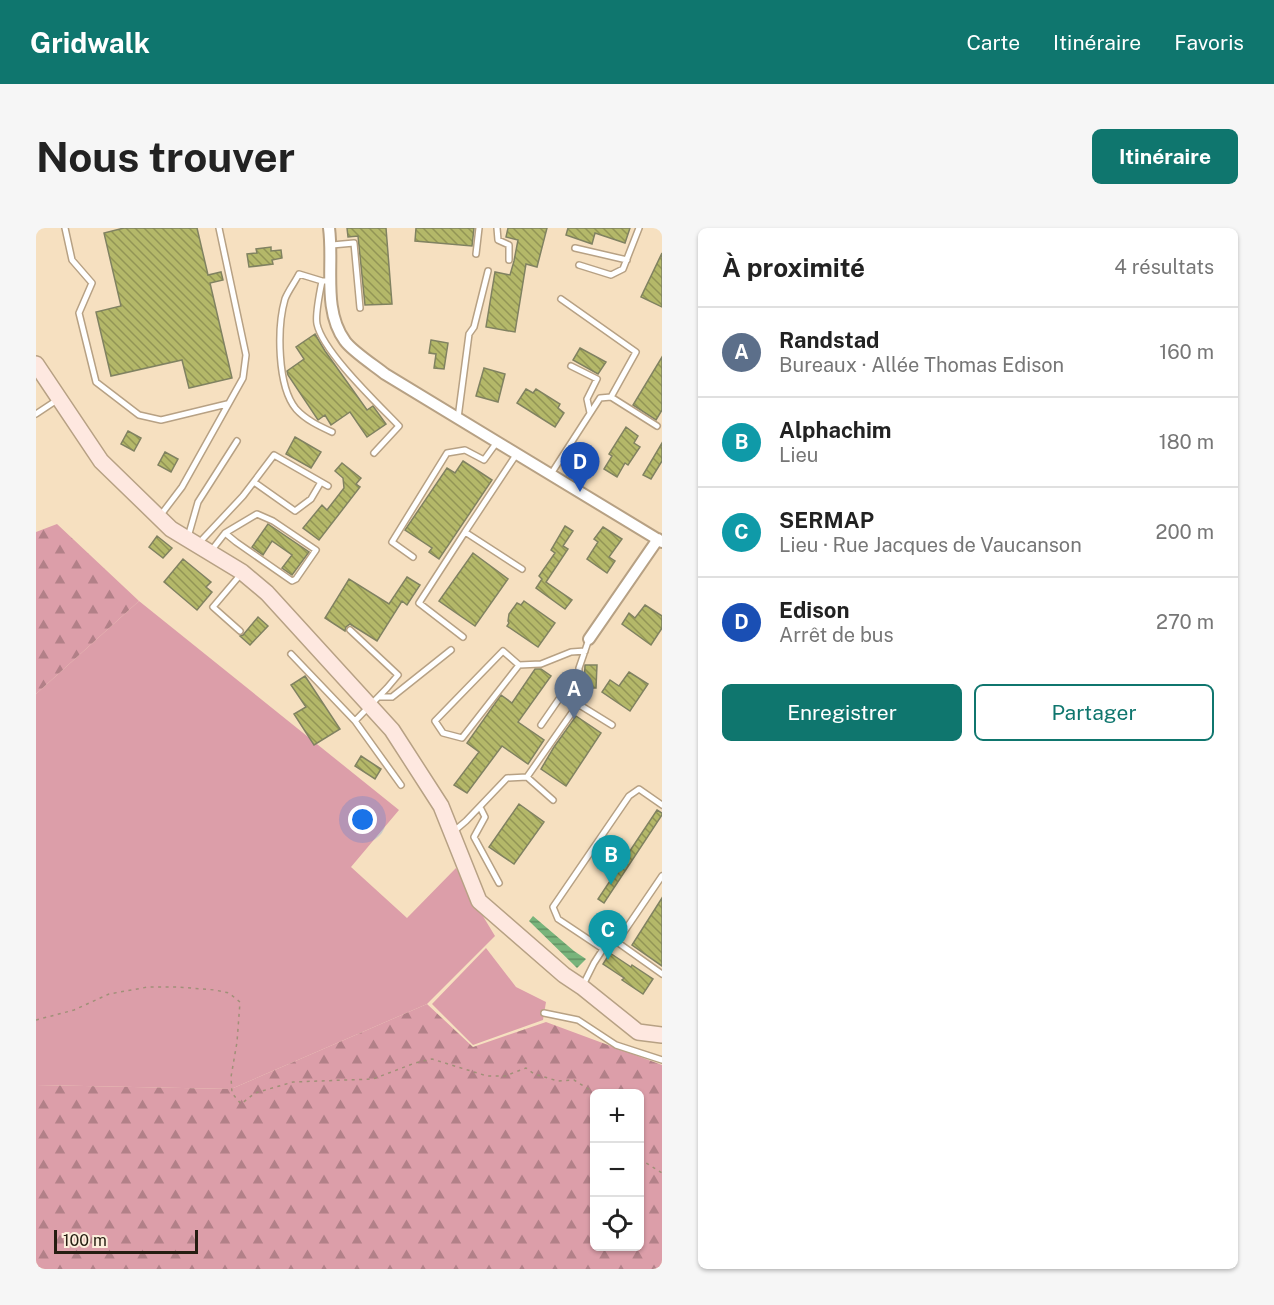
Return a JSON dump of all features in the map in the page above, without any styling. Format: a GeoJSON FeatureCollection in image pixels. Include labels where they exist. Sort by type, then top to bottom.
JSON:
{"type":"FeatureCollection","features":[{"type":"Feature","properties":{"kind":"street"},"geometry":{"type":"LineString","coordinates":[[329,228],[332,245],[326,281],[337,326],[346,343],[385,374],[660,540],[589,639]]}},
{"type":"Feature","properties":{"kind":"street"},"geometry":{"type":"LineString","coordinates":[[36,364],[101,461],[171,529],[242,572],[267,593],[374,701],[441,806],[479,901],[564,975],[638,1032],[662,1035]]}},
{"type":"Feature","properties":{"kind":"lane"},"geometry":{"type":"LineString","coordinates":[[65,228],[72,260],[92,283],[79,313],[96,382],[139,415],[161,420],[227,404]]}},
{"type":"Feature","properties":{"kind":"lane"},"geometry":{"type":"LineString","coordinates":[[159,517],[182,487],[243,378],[246,355],[219,228]]}},
{"type":"Feature","properties":{"kind":"lane"},"geometry":{"type":"LineString","coordinates":[[476,254],[479,228]]}},
{"type":"Feature","properties":{"kind":"lane"},"geometry":{"type":"LineString","coordinates":[[497,228],[498,240],[509,245],[509,260]]}},
{"type":"Feature","properties":{"kind":"lane"},"geometry":{"type":"LineString","coordinates":[[579,265],[611,275],[623,269],[639,228]]}},
{"type":"Feature","properties":{"kind":"lane"},"geometry":{"type":"LineString","coordinates":[[332,245],[354,243],[360,308]]}},
{"type":"Feature","properties":{"kind":"lane"},"geometry":{"type":"LineString","coordinates":[[575,248],[627,260]]}},
{"type":"Feature","properties":{"kind":"lane"},"geometry":{"type":"LineString","coordinates":[[458,418],[469,334],[474,327],[488,271]]}},
{"type":"Feature","properties":{"kind":"lane"},"geometry":{"type":"LineString","coordinates":[[332,432],[313,423],[296,408],[284,382],[279,339],[286,297],[299,274],[326,281],[316,323],[326,345],[399,426],[374,453]]}},
{"type":"Feature","properties":{"kind":"lane"},"geometry":{"type":"LineString","coordinates":[[561,299],[636,352],[611,397]]}},
{"type":"Feature","properties":{"kind":"lane"},"geometry":{"type":"LineString","coordinates":[[571,366],[597,379],[587,399],[590,413]]}},
{"type":"Feature","properties":{"kind":"lane"},"geometry":{"type":"LineString","coordinates":[[551,474],[600,398],[611,397],[657,426]]}},
{"type":"Feature","properties":{"kind":"lane"},"geometry":{"type":"LineString","coordinates":[[36,414],[59,399]]}},
{"type":"Feature","properties":{"kind":"lane"},"geometry":{"type":"LineString","coordinates":[[199,545],[198,502],[237,441]]}},
{"type":"Feature","properties":{"kind":"lane"},"geometry":{"type":"LineString","coordinates":[[413,557],[392,542],[447,453],[465,450],[484,460],[497,442]]}},
{"type":"Feature","properties":{"kind":"lane"},"geometry":{"type":"LineString","coordinates":[[463,637],[418,603],[517,454]]}},
{"type":"Feature","properties":{"kind":"lane"},"geometry":{"type":"LineString","coordinates":[[199,545],[243,496],[274,455],[328,486]]}},
{"type":"Feature","properties":{"kind":"lane"},"geometry":{"type":"LineString","coordinates":[[254,482],[295,511],[311,499],[321,482]]}},
{"type":"Feature","properties":{"kind":"lane"},"geometry":{"type":"LineString","coordinates":[[199,545],[257,514],[273,521],[316,550],[296,579],[292,581],[225,533]]}},
{"type":"Feature","properties":{"kind":"lane"},"geometry":{"type":"LineString","coordinates":[[465,532],[522,569]]}},
{"type":"Feature","properties":{"kind":"lane"},"geometry":{"type":"LineString","coordinates":[[240,631],[213,607],[242,572]]}},
{"type":"Feature","properties":{"kind":"lane"},"geometry":{"type":"LineString","coordinates":[[350,630],[398,675],[355,721]]}},
{"type":"Feature","properties":{"kind":"lane"},"geometry":{"type":"LineString","coordinates":[[527,777],[578,704],[579,668],[589,639]]}},
{"type":"Feature","properties":{"kind":"lane"},"geometry":{"type":"LineString","coordinates":[[374,701],[392,697],[451,650]]}},
{"type":"Feature","properties":{"kind":"lane"},"geometry":{"type":"LineString","coordinates":[[519,665],[462,738],[443,733],[435,721],[503,651],[519,665],[541,664],[571,652],[585,651]]}},
{"type":"Feature","properties":{"kind":"lane"},"geometry":{"type":"LineString","coordinates":[[291,654],[355,721],[401,785]]}},
{"type":"Feature","properties":{"kind":"lane"},"geometry":{"type":"LineString","coordinates":[[541,725],[568,686],[579,677]]}},
{"type":"Feature","properties":{"kind":"lane"},"geometry":{"type":"LineString","coordinates":[[578,704],[612,725]]}},
{"type":"Feature","properties":{"kind":"lane"},"geometry":{"type":"LineString","coordinates":[[452,833],[507,778],[527,777],[553,800]]}},
{"type":"Feature","properties":{"kind":"lane"},"geometry":{"type":"LineString","coordinates":[[603,949],[558,919],[553,907],[629,796],[639,789],[662,805]]}},
{"type":"Feature","properties":{"kind":"lane"},"geometry":{"type":"LineString","coordinates":[[480,807],[485,817],[474,837],[499,883]]}},
{"type":"Feature","properties":{"kind":"lane"},"geometry":{"type":"LineString","coordinates":[[582,987],[603,949],[617,942],[662,876]]}},
{"type":"Feature","properties":{"kind":"lane"},"geometry":{"type":"LineString","coordinates":[[617,942],[662,974]]}},
{"type":"Feature","properties":{"kind":"lane"},"geometry":{"type":"LineString","coordinates":[[544,1013],[578,1020],[616,1045],[662,1060]]}},
{"type":"Feature","properties":{"kind":"path"},"geometry":{"type":"LineString","coordinates":[[36,1020],[74,1010],[109,994],[148,987],[179,987],[229,993],[240,1002],[231,1077],[232,1093],[241,1104],[255,1093],[293,1082],[373,1079],[432,1059],[487,1076],[505,1076],[526,1068],[534,1074],[558,1081],[574,1080],[590,1090]]}},
{"type":"Feature","properties":{"kind":"path"},"geometry":{"type":"LineString","coordinates":[[644,1162],[662,1173]]}},
{"type":"Feature","properties":{"kind":"green space"},"geometry":{"type":"Polygon","coordinates":[[[57,524],[139,601],[36,694],[36,532],[57,524]]]}},
{"type":"Feature","properties":{"kind":"green space"},"geometry":{"type":"Polygon","coordinates":[[[139,601],[399,810],[351,867],[407,918],[456,868],[495,936],[427,1004],[231,1089],[36,1085],[36,694],[139,601]]]}},
{"type":"Feature","properties":{"kind":"green space"},"geometry":{"type":"Polygon","coordinates":[[[486,948],[516,987],[546,1002],[543,1020],[473,1045],[432,1004],[486,948]]]}},
{"type":"Feature","properties":{"kind":"green space"},"geometry":{"type":"Polygon","coordinates":[[[427,1004],[473,1047],[546,1022],[662,1065],[662,1269],[36,1269],[36,1085],[231,1089],[427,1004]]]}},
{"type":"Feature","properties":{"kind":"shaded area"},"geometry":{"type":"Polygon","coordinates":[[[533,916],[586,959],[577,968],[529,921],[533,916]]]}},
{"type":"Feature","properties":{"kind":"building"},"geometry":{"type":"Polygon","coordinates":[[[124,228],[197,228],[208,275],[221,272],[223,280],[210,283],[232,378],[189,388],[182,360],[111,376],[96,312],[121,306],[104,233],[124,228]]]}},
{"type":"Feature","properties":{"kind":"building"},"geometry":{"type":"Polygon","coordinates":[[[347,228],[386,228],[392,304],[365,305],[358,236],[348,237],[347,228]]]}},
{"type":"Feature","properties":{"kind":"building"},"geometry":{"type":"Polygon","coordinates":[[[416,228],[474,228],[472,246],[415,241],[416,228]]]}},
{"type":"Feature","properties":{"kind":"building"},"geometry":{"type":"Polygon","coordinates":[[[508,228],[547,228],[537,267],[526,264],[515,332],[486,327],[495,272],[510,275],[514,261],[518,240],[506,237],[508,228]]]}},
{"type":"Feature","properties":{"kind":"building"},"geometry":{"type":"Polygon","coordinates":[[[568,228],[630,228],[625,243],[595,233],[592,244],[566,235],[568,228]]]}},
{"type":"Feature","properties":{"kind":"building"},"geometry":{"type":"Polygon","coordinates":[[[271,247],[271,251],[281,250],[282,258],[272,260],[273,264],[249,267],[247,254],[257,253],[256,249],[271,247]]]}},
{"type":"Feature","properties":{"kind":"building"},"geometry":{"type":"Polygon","coordinates":[[[662,253],[662,307],[641,297],[662,253]]]}},
{"type":"Feature","properties":{"kind":"building"},"geometry":{"type":"Polygon","coordinates":[[[315,334],[367,410],[373,406],[386,424],[367,437],[350,412],[331,425],[325,415],[318,420],[288,375],[287,371],[304,359],[296,347],[315,334]]]}},
{"type":"Feature","properties":{"kind":"building"},"geometry":{"type":"Polygon","coordinates":[[[431,340],[448,343],[444,369],[434,368],[436,354],[429,353],[431,340]]]}},
{"type":"Feature","properties":{"kind":"building"},"geometry":{"type":"Polygon","coordinates":[[[580,348],[606,362],[598,374],[573,360],[580,348]]]}},
{"type":"Feature","properties":{"kind":"building"},"geometry":{"type":"Polygon","coordinates":[[[662,357],[662,410],[656,420],[633,405],[662,357]]]}},
{"type":"Feature","properties":{"kind":"building"},"geometry":{"type":"Polygon","coordinates":[[[484,368],[505,374],[498,402],[476,396],[484,368]]]}},
{"type":"Feature","properties":{"kind":"building"},"geometry":{"type":"Polygon","coordinates":[[[526,389],[533,393],[536,389],[560,404],[558,408],[564,413],[555,427],[517,403],[526,389]]]}},
{"type":"Feature","properties":{"kind":"building"},"geometry":{"type":"Polygon","coordinates":[[[626,427],[638,436],[634,443],[640,447],[628,465],[625,463],[617,477],[604,469],[612,456],[609,454],[626,427]]]}},
{"type":"Feature","properties":{"kind":"building"},"geometry":{"type":"Polygon","coordinates":[[[128,431],[141,438],[134,451],[121,444],[128,431]]]}},
{"type":"Feature","properties":{"kind":"building"},"geometry":{"type":"Polygon","coordinates":[[[295,437],[321,452],[311,468],[286,454],[295,437]]]}},
{"type":"Feature","properties":{"kind":"building"},"geometry":{"type":"Polygon","coordinates":[[[662,443],[662,461],[651,479],[643,475],[662,443]]]}},
{"type":"Feature","properties":{"kind":"building"},"geometry":{"type":"Polygon","coordinates":[[[165,452],[178,459],[171,472],[158,465],[165,452]]]}},
{"type":"Feature","properties":{"kind":"building"},"geometry":{"type":"Polygon","coordinates":[[[463,461],[492,480],[439,559],[429,552],[432,548],[405,530],[447,468],[455,473],[463,461]]]}},
{"type":"Feature","properties":{"kind":"building"},"geometry":{"type":"Polygon","coordinates":[[[342,463],[361,478],[356,484],[360,487],[319,540],[303,528],[322,505],[327,510],[344,488],[343,478],[335,471],[342,463]]]}},
{"type":"Feature","properties":{"kind":"building"},"geometry":{"type":"Polygon","coordinates":[[[268,524],[309,552],[292,575],[282,568],[292,555],[272,541],[263,555],[252,547],[268,524]]]}},
{"type":"Feature","properties":{"kind":"building"},"geometry":{"type":"Polygon","coordinates":[[[565,526],[573,531],[563,546],[568,549],[546,582],[572,600],[565,609],[536,588],[542,579],[539,576],[555,553],[551,550],[565,526]]]}},
{"type":"Feature","properties":{"kind":"building"},"geometry":{"type":"Polygon","coordinates":[[[603,527],[622,539],[609,557],[615,561],[607,573],[587,559],[598,542],[594,539],[603,527]]]}},
{"type":"Feature","properties":{"kind":"building"},"geometry":{"type":"Polygon","coordinates":[[[157,536],[172,548],[163,558],[149,547],[157,536]]]}},
{"type":"Feature","properties":{"kind":"building"},"geometry":{"type":"Polygon","coordinates":[[[473,553],[508,579],[475,626],[439,601],[473,553]]]}},
{"type":"Feature","properties":{"kind":"building"},"geometry":{"type":"Polygon","coordinates":[[[183,559],[211,582],[206,587],[212,592],[197,610],[164,582],[183,559]]]}},
{"type":"Feature","properties":{"kind":"building"},"geometry":{"type":"Polygon","coordinates":[[[407,577],[420,585],[407,605],[402,601],[377,641],[350,624],[345,631],[325,618],[349,579],[389,604],[407,577]]]}},
{"type":"Feature","properties":{"kind":"building"},"geometry":{"type":"Polygon","coordinates":[[[524,601],[555,623],[538,647],[507,626],[509,614],[517,603],[521,605],[524,601]]]}},
{"type":"Feature","properties":{"kind":"building"},"geometry":{"type":"Polygon","coordinates":[[[645,605],[662,616],[662,628],[651,645],[622,624],[629,613],[635,618],[645,605]]]}},
{"type":"Feature","properties":{"kind":"building"},"geometry":{"type":"Polygon","coordinates":[[[258,617],[268,626],[250,645],[240,636],[258,617]]]}},
{"type":"Feature","properties":{"kind":"building"},"geometry":{"type":"Polygon","coordinates":[[[585,665],[597,665],[596,688],[584,688],[585,665]]]}},
{"type":"Feature","properties":{"kind":"building"},"geometry":{"type":"Polygon","coordinates":[[[535,669],[541,669],[551,676],[518,722],[544,740],[528,764],[502,746],[467,793],[454,785],[479,752],[467,743],[501,695],[512,703],[535,669]]]}},
{"type":"Feature","properties":{"kind":"building"},"geometry":{"type":"Polygon","coordinates":[[[629,672],[648,684],[630,711],[602,692],[610,680],[619,686],[629,672]]]}},
{"type":"Feature","properties":{"kind":"building"},"geometry":{"type":"Polygon","coordinates":[[[305,676],[340,729],[314,745],[294,714],[306,707],[291,685],[305,676]]]}},
{"type":"Feature","properties":{"kind":"building"},"geometry":{"type":"Polygon","coordinates":[[[576,716],[601,733],[566,786],[541,769],[576,716]]]}},
{"type":"Feature","properties":{"kind":"building"},"geometry":{"type":"Polygon","coordinates":[[[361,756],[381,769],[375,779],[355,766],[361,756]]]}},
{"type":"Feature","properties":{"kind":"building"},"geometry":{"type":"Polygon","coordinates":[[[519,804],[544,822],[514,864],[489,847],[519,804]]]}},
{"type":"Feature","properties":{"kind":"building"},"geometry":{"type":"Polygon","coordinates":[[[657,810],[662,815],[604,903],[598,899],[657,810]]]}},
{"type":"Feature","properties":{"kind":"building"},"geometry":{"type":"Polygon","coordinates":[[[662,898],[662,966],[632,945],[662,898]]]}},
{"type":"Feature","properties":{"kind":"building"},"geometry":{"type":"Polygon","coordinates":[[[610,953],[653,979],[643,994],[603,964],[610,953]]]}},
{"type":"Feature","properties":{"kind":"place","name":"Edison"},"geometry":{"type":"Point","coordinates":[580,492]}},
{"type":"Feature","properties":{"kind":"place","name":"Randstad"},"geometry":{"type":"Point","coordinates":[574,719]}},
{"type":"Feature","properties":{"kind":"place","name":"Alphachim"},"geometry":{"type":"Point","coordinates":[611,885]}},
{"type":"Feature","properties":{"kind":"place","name":"SERMAP"},"geometry":{"type":"Point","coordinates":[608,960]}}]}
